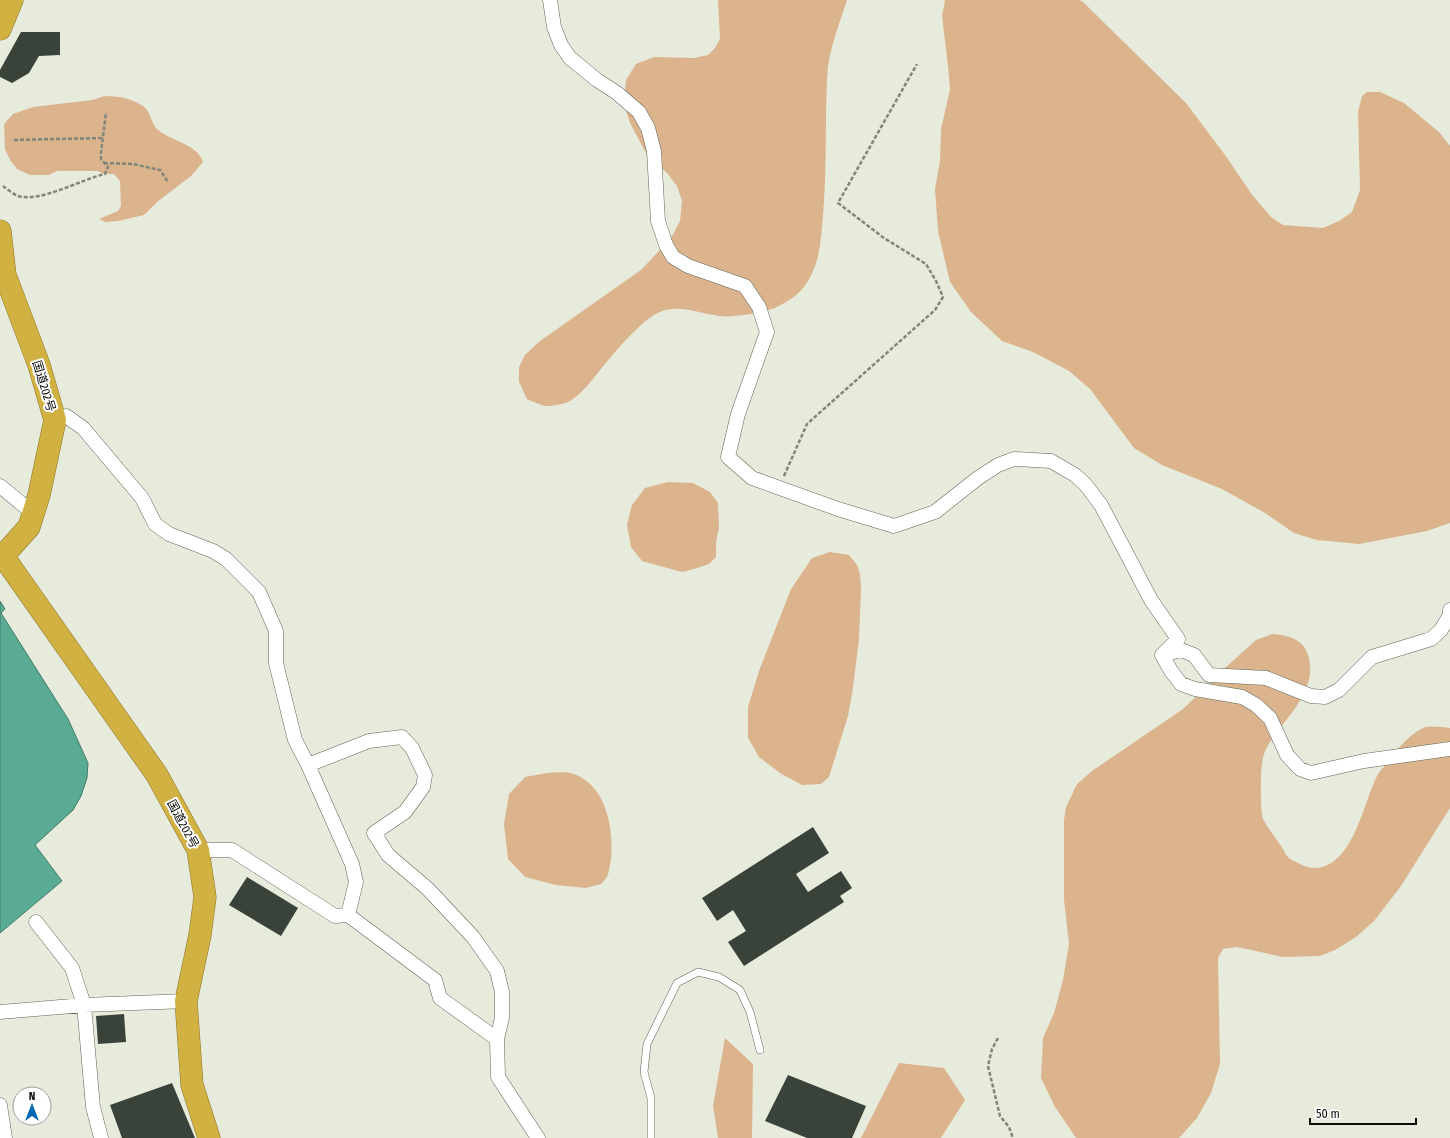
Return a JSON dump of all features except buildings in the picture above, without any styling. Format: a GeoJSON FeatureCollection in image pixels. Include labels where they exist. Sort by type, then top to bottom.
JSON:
{"type":"FeatureCollection","features":[{"type":"Feature","properties":{"kind":"highway"},"geometry":{"type":"LineString","coordinates":[[0,29],[12,0]]}},
{"type":"Feature","properties":{"kind":"highway","name":"国道202号"},"geometry":{"type":"LineString","coordinates":[[0,231],[6,275],[38,365],[54,420],[34,514],[29,527],[1,554],[157,775],[198,850],[205,897],[200,935],[186,1001],[192,1085],[209,1138]]}},
{"type":"Feature","properties":{"kind":"street"},"geometry":{"type":"LineString","coordinates":[[550,0],[554,27],[561,45],[570,58],[639,112],[648,128],[654,151],[658,221],[666,245],[673,257],[688,266],[745,286],[759,307],[767,332],[738,414],[728,457],[752,478],[838,509],[894,526],[935,512],[978,478],[998,465],[1014,459],[1051,461],[1075,475],[1085,484],[1101,505],[1152,600],[1178,639],[1162,655]]}},
{"type":"Feature","properties":{"kind":"street"},"geometry":{"type":"LineString","coordinates":[[54,420],[66,416],[83,428],[142,498],[155,524],[169,534],[213,551],[226,559],[259,592],[276,631],[276,663],[295,740],[352,864],[356,882],[348,916]]}},
{"type":"Feature","properties":{"kind":"street"},"geometry":{"type":"LineString","coordinates":[[0,486],[34,514]]}},
{"type":"Feature","properties":{"kind":"street"},"geometry":{"type":"LineString","coordinates":[[1162,655],[1180,650],[1194,655],[1209,674],[1266,678],[1311,696],[1325,697],[1339,690],[1372,657],[1431,639],[1441,630],[1450,615],[1450,610]]}},
{"type":"Feature","properties":{"kind":"street"},"geometry":{"type":"LineString","coordinates":[[1162,655],[1171,671],[1181,684],[1195,689],[1242,697],[1256,704],[1270,718],[1287,755],[1300,769],[1311,773],[1364,761],[1450,749]]}},
{"type":"Feature","properties":{"kind":"street"},"geometry":{"type":"LineString","coordinates":[[308,766],[368,741],[402,737],[412,748],[425,775],[424,788],[406,812],[374,833],[388,855],[428,889],[473,937],[497,971],[502,992],[502,1018],[497,1039],[498,1077],[538,1138]]}},
{"type":"Feature","properties":{"kind":"street"},"geometry":{"type":"LineString","coordinates":[[198,850],[232,850],[335,916],[348,916],[434,980],[440,998],[497,1039]]}},
{"type":"Feature","properties":{"kind":"street"},"geometry":{"type":"LineString","coordinates":[[36,922],[72,968],[84,1005],[93,1107],[100,1138]]}},
{"type":"Feature","properties":{"kind":"street"},"geometry":{"type":"LineString","coordinates":[[0,1012],[84,1005],[186,1001]]}},
{"type":"Feature","properties":{"kind":"street"},"geometry":{"type":"LineString","coordinates":[[0,1105],[4,1138]]}},
{"type":"Feature","properties":{"kind":"lane"},"geometry":{"type":"LineString","coordinates":[[651,1138],[651,1098],[644,1072],[647,1044],[677,983],[698,972],[720,977],[740,990],[750,1012],[760,1050]]}},
{"type":"Feature","properties":{"kind":"path"},"geometry":{"type":"LineString","coordinates":[[779,488],[807,424],[935,310],[943,296],[926,264],[884,238],[838,203],[917,64]]}},
{"type":"Feature","properties":{"kind":"path"},"geometry":{"type":"LineString","coordinates":[[2,186],[18,196],[34,197],[46,195],[104,174],[108,167],[101,160],[106,112]]}},
{"type":"Feature","properties":{"kind":"path"},"geometry":{"type":"LineString","coordinates":[[14,140],[103,138]]}},
{"type":"Feature","properties":{"kind":"path"},"geometry":{"type":"LineString","coordinates":[[104,163],[133,164],[160,170],[168,182]]}},
{"type":"Feature","properties":{"kind":"path"},"geometry":{"type":"LineString","coordinates":[[998,1038],[992,1049],[988,1066],[1000,1116],[1009,1127],[1012,1138]]}},
{"type":"Feature","properties":{"kind":"shaded area"},"geometry":{"type":"Polygon","coordinates":[[[718,0],[847,0],[829,58],[826,95],[825,181],[822,224],[819,251],[811,276],[803,288],[793,297],[777,307],[765,311],[725,316],[678,309],[669,309],[660,312],[651,317],[631,334],[588,385],[573,399],[568,402],[547,406],[527,399],[519,382],[519,367],[525,355],[540,341],[641,270],[671,238],[680,221],[682,201],[677,186],[667,173],[646,153],[630,123],[624,104],[626,80],[636,64],[654,57],[694,58],[708,55],[715,48],[720,39],[718,0]]]}},
{"type":"Feature","properties":{"kind":"shaded area"},"geometry":{"type":"Polygon","coordinates":[[[945,0],[1079,0],[1083,2],[1186,103],[1225,155],[1253,196],[1271,217],[1283,225],[1323,228],[1339,221],[1352,212],[1360,190],[1358,112],[1362,96],[1367,92],[1380,92],[1404,103],[1439,132],[1450,146],[1450,523],[1427,531],[1359,544],[1317,540],[1294,533],[1265,513],[1222,489],[1162,465],[1134,448],[1090,389],[1069,371],[1033,352],[1002,341],[971,312],[950,282],[938,231],[935,189],[940,161],[941,129],[950,89],[942,16],[945,0]]]}},
{"type":"Feature","properties":{"kind":"shaded area"},"geometry":{"type":"Polygon","coordinates":[[[105,96],[125,98],[143,106],[147,110],[157,129],[196,151],[203,162],[191,176],[157,202],[144,215],[118,221],[105,222],[99,219],[118,211],[121,206],[120,181],[114,174],[103,174],[98,171],[57,171],[49,175],[30,175],[17,169],[10,160],[5,149],[4,124],[13,114],[33,107],[92,100],[105,96]]]}},
{"type":"Feature","properties":{"kind":"shaded area"},"geometry":{"type":"Polygon","coordinates":[[[668,482],[693,483],[710,492],[718,503],[719,528],[716,542],[716,557],[709,564],[682,572],[642,561],[631,547],[627,525],[632,505],[645,488],[668,482]]]}},
{"type":"Feature","properties":{"kind":"shaded area"},"geometry":{"type":"Polygon","coordinates":[[[830,552],[849,555],[857,565],[860,574],[861,589],[859,639],[848,716],[829,777],[821,784],[802,785],[780,773],[759,757],[748,738],[748,707],[759,671],[791,589],[812,558],[830,552]]]}},
{"type":"Feature","properties":{"kind":"shaded area"},"geometry":{"type":"Polygon","coordinates":[[[0,601],[5,609],[1,613],[68,719],[88,763],[87,778],[81,796],[73,810],[35,845],[62,881],[0,933],[0,601]]]}},
{"type":"Feature","properties":{"kind":"shaded area"},"geometry":{"type":"Polygon","coordinates":[[[1272,634],[1283,635],[1298,641],[1306,649],[1310,667],[1309,679],[1300,702],[1277,732],[1264,753],[1261,773],[1261,809],[1263,819],[1287,856],[1298,863],[1313,868],[1326,866],[1338,858],[1353,837],[1378,774],[1407,739],[1417,731],[1426,727],[1436,726],[1450,728],[1450,808],[1401,886],[1374,921],[1356,937],[1335,950],[1320,956],[1283,957],[1237,947],[1223,949],[1218,958],[1220,1064],[1211,1093],[1197,1118],[1179,1138],[1076,1138],[1055,1107],[1041,1078],[1043,1038],[1054,1013],[1063,980],[1069,944],[1064,900],[1064,820],[1066,807],[1077,784],[1092,771],[1183,709],[1256,640],[1272,634]]]}},
{"type":"Feature","properties":{"kind":"shaded area"},"geometry":{"type":"Polygon","coordinates":[[[562,772],[581,777],[593,787],[600,796],[605,807],[611,831],[612,843],[608,874],[601,884],[586,888],[556,885],[525,877],[508,859],[504,824],[509,794],[525,777],[562,772]]]}},
{"type":"Feature","properties":{"kind":"shaded area"},"geometry":{"type":"Polygon","coordinates":[[[725,1038],[753,1064],[752,1138],[718,1138],[713,1106],[725,1038]]]}},
{"type":"Feature","properties":{"kind":"shaded area"},"geometry":{"type":"Polygon","coordinates":[[[899,1063],[944,1068],[965,1100],[941,1138],[861,1138],[899,1063]]]}}]}
